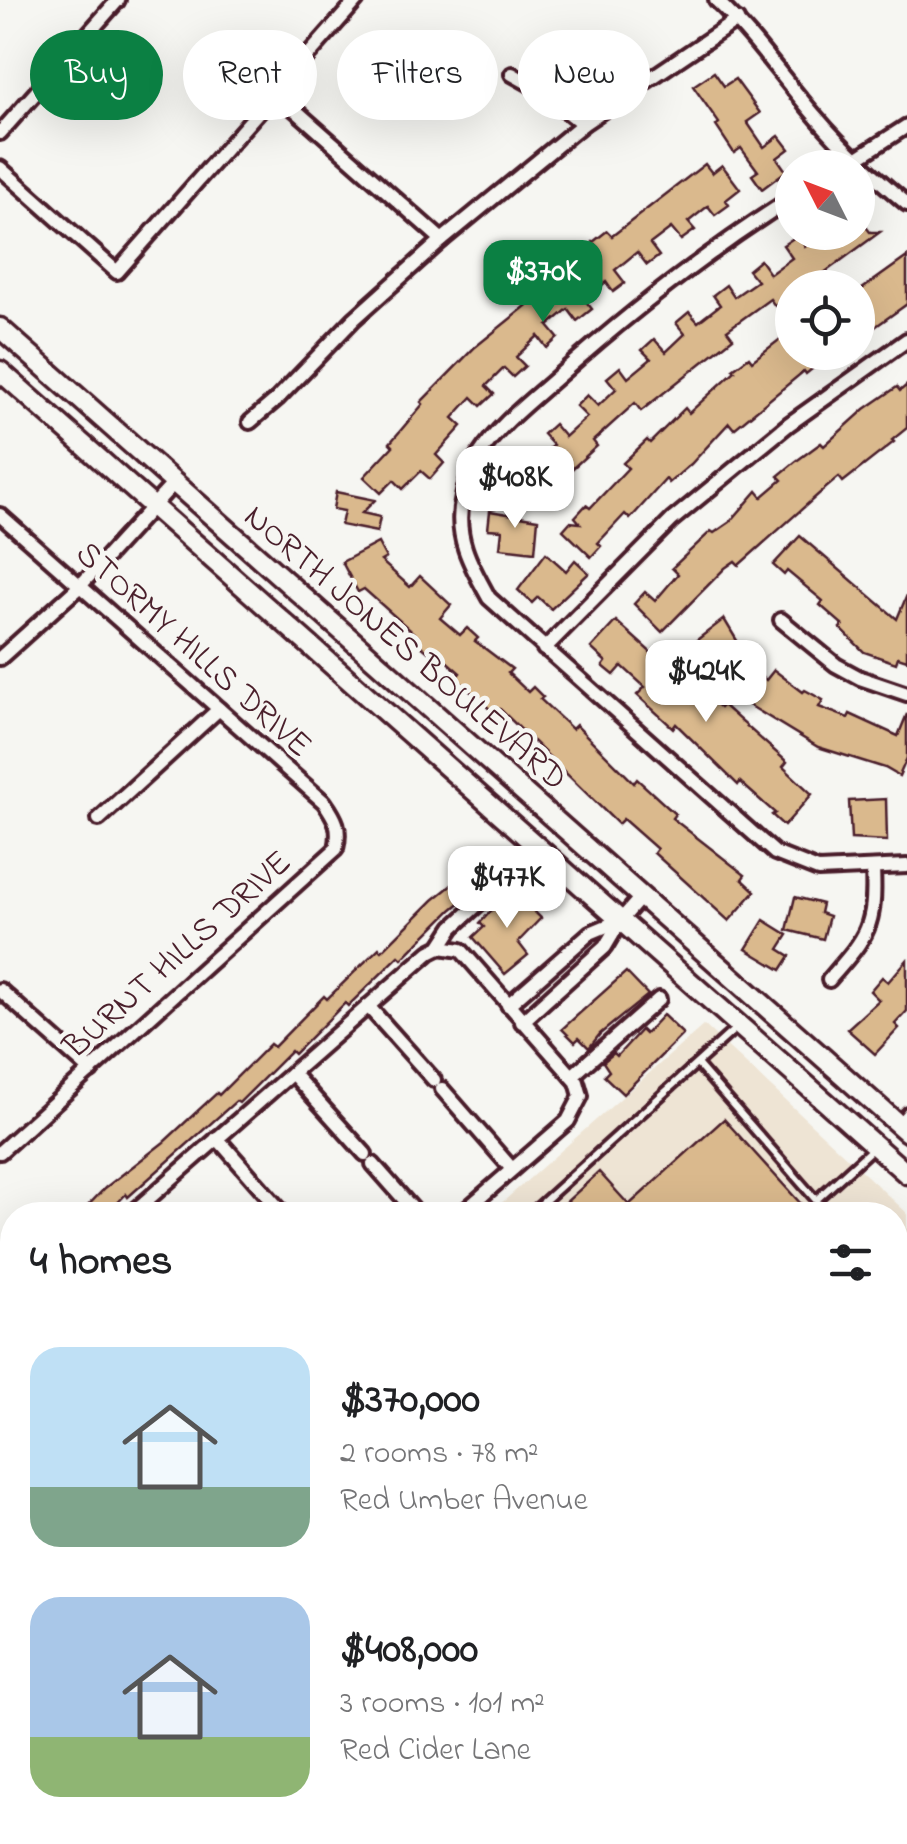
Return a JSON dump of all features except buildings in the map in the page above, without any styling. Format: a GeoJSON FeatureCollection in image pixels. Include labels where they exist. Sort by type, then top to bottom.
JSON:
{"type":"FeatureCollection","features":[{"type":"Feature","properties":{"kind":"main road","name":"NORTH JONES BOULEVARD"},"geometry":{"type":"LineString","coordinates":[[0,328],[642,897],[904,1122]]}},
{"type":"Feature","properties":{"kind":"main road","name":"NORTH JONES BOULEVARD"},"geometry":{"type":"LineString","coordinates":[[0,371],[907,1174]]}},
{"type":"Feature","properties":{"kind":"main road"},"geometry":{"type":"LineString","coordinates":[[876,1145],[904,1122]]}},
{"type":"Feature","properties":{"kind":"street"},"geometry":{"type":"LineString","coordinates":[[0,133],[118,0]]}},
{"type":"Feature","properties":{"kind":"street"},"geometry":{"type":"LineString","coordinates":[[317,46],[357,0]]}},
{"type":"Feature","properties":{"kind":"street"},"geometry":{"type":"LineString","coordinates":[[716,0],[738,20],[846,150]]}},
{"type":"Feature","properties":{"kind":"street"},"geometry":{"type":"LineString","coordinates":[[250,422],[442,240],[583,124],[738,20]]}},
{"type":"Feature","properties":{"kind":"street"},"geometry":{"type":"LineString","coordinates":[[512,74],[539,89],[583,124]]}},
{"type":"Feature","properties":{"kind":"street"},"geometry":{"type":"LineString","coordinates":[[0,168],[117,272],[252,120]]}},
{"type":"Feature","properties":{"kind":"street"},"geometry":{"type":"LineString","coordinates":[[306,120],[442,240]]}},
{"type":"Feature","properties":{"kind":"street"},"geometry":{"type":"LineString","coordinates":[[869,150],[907,126]]}},
{"type":"Feature","properties":{"kind":"street"},"geometry":{"type":"LineString","coordinates":[[875,176],[907,204]]}},
{"type":"Feature","properties":{"kind":"street"},"geometry":{"type":"LineString","coordinates":[[775,210],[673,281],[500,428],[476,458],[462,499],[460,526],[467,558],[489,598],[775,853],[818,870],[907,866]]}},
{"type":"Feature","properties":{"kind":"street"},"geometry":{"type":"LineString","coordinates":[[544,649],[672,520],[788,424],[907,340]]}},
{"type":"Feature","properties":{"kind":"street"},"geometry":{"type":"LineString","coordinates":[[0,658],[80,586],[174,483]]}},
{"type":"Feature","properties":{"kind":"street","name":"STORMY HILLS DRIVE"},"geometry":{"type":"LineString","coordinates":[[0,515],[324,802],[337,819],[340,834]]}},
{"type":"Feature","properties":{"kind":"street"},"geometry":{"type":"LineString","coordinates":[[782,620],[836,664],[860,678],[907,694]]}},
{"type":"Feature","properties":{"kind":"street"},"geometry":{"type":"LineString","coordinates":[[98,819],[219,709]]}},
{"type":"Feature","properties":{"kind":"street","name":"BURNT HILLS DRIVE"},"geometry":{"type":"LineString","coordinates":[[0,1152],[336,849],[340,834]]}},
{"type":"Feature","properties":{"kind":"street"},"geometry":{"type":"LineString","coordinates":[[829,980],[870,927],[875,906],[873,870]]}},
{"type":"Feature","properties":{"kind":"street"},"geometry":{"type":"LineString","coordinates":[[154,1202],[292,1072],[440,947],[453,928],[512,874]]}},
{"type":"Feature","properties":{"kind":"street"},"geometry":{"type":"LineString","coordinates":[[522,1022],[605,947],[621,920],[642,897]]}},
{"type":"Feature","properties":{"kind":"street"},"geometry":{"type":"LineString","coordinates":[[508,1005],[590,933],[621,920]]}},
{"type":"Feature","properties":{"kind":"street"},"geometry":{"type":"LineString","coordinates":[[440,947],[461,950],[580,1089],[579,1104],[568,1120],[475,1202]]}},
{"type":"Feature","properties":{"kind":"street"},"geometry":{"type":"LineString","coordinates":[[0,990],[91,1070]]}},
{"type":"Feature","properties":{"kind":"street"},"geometry":{"type":"LineString","coordinates":[[572,1076],[659,998]]}},
{"type":"Feature","properties":{"kind":"street"},"geometry":{"type":"LineString","coordinates":[[368,1006],[512,1169]]}},
{"type":"Feature","properties":{"kind":"street"},"geometry":{"type":"LineString","coordinates":[[292,1072],[407,1202]]}},
{"type":"Feature","properties":{"kind":"street"},"geometry":{"type":"LineString","coordinates":[[218,1138],[273,1202]]}},
{"type":"Feature","properties":{"kind":"lane"},"geometry":{"type":"LineString","coordinates":[[543,1202],[740,1026]]}},
{"type":"Feature","properties":{"kind":"lane"},"geometry":{"type":"LineString","coordinates":[[697,1064],[816,1200],[876,1145]]}},
{"type":"Feature","properties":{"kind":"shaded area"},"geometry":{"type":"Polygon","coordinates":[[[704,1025],[895,1202],[503,1202],[704,1025]]]}}]}
